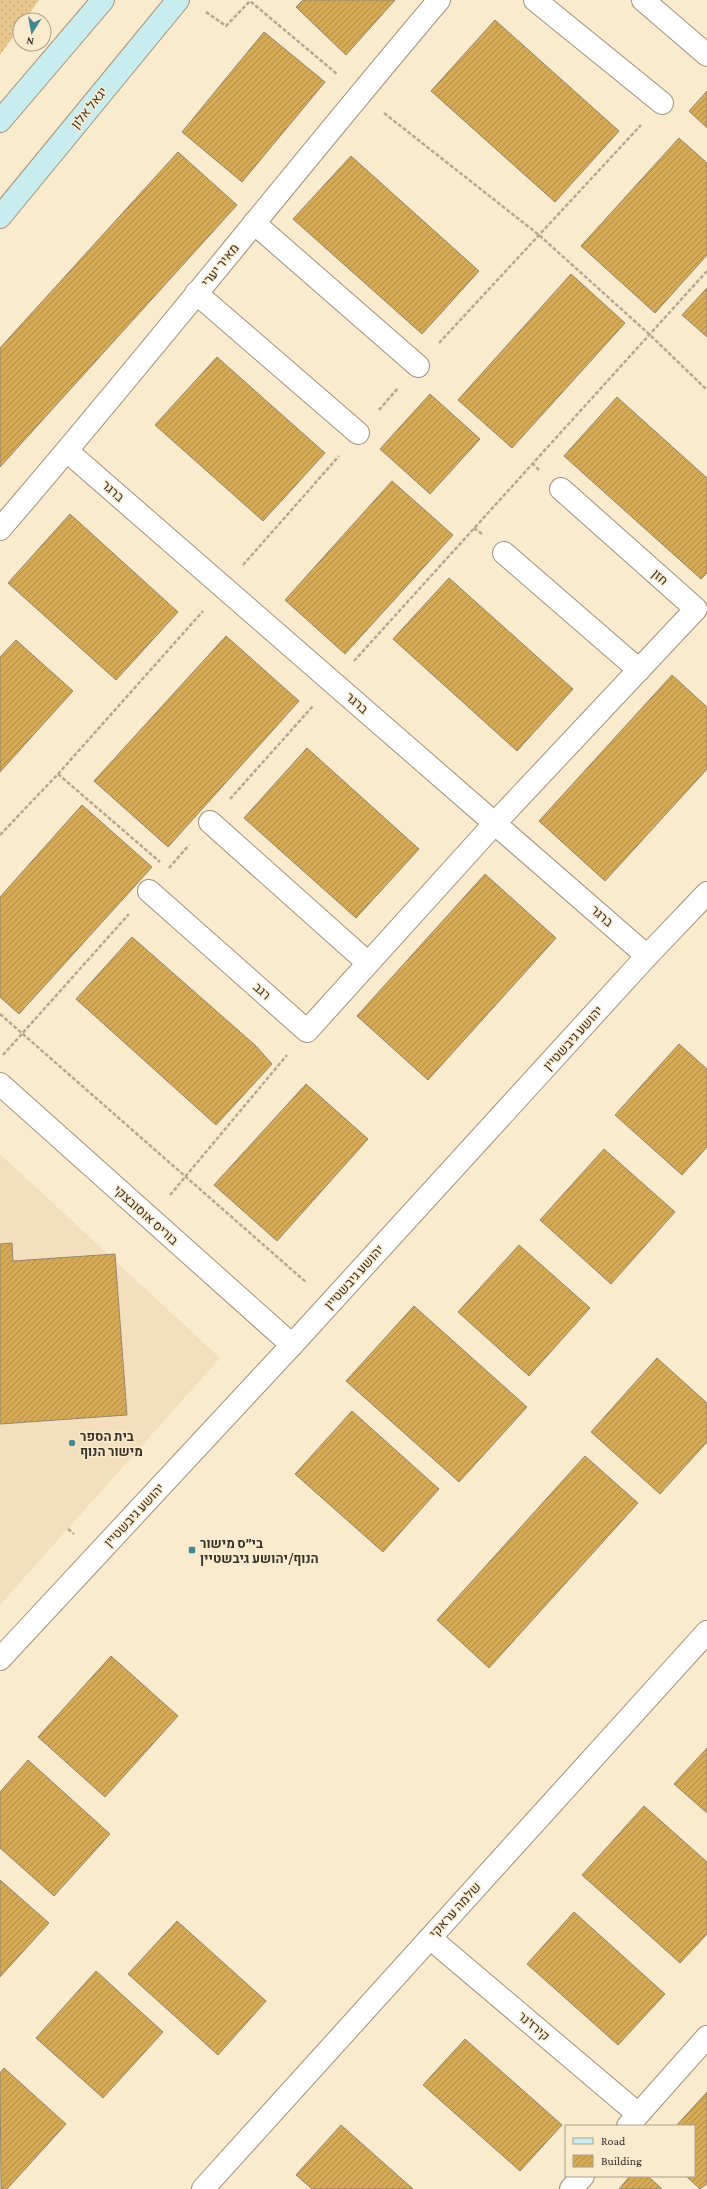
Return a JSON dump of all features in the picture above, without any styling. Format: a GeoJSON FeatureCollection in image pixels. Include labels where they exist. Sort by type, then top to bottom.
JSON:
{"type":"FeatureCollection","features":[{"type":"Feature","properties":{"kind":"main road"},"geometry":{"type":"LineString","coordinates":[[0,120],[103,0]]}},
{"type":"Feature","properties":{"kind":"main road","name":"יגאל אלון"},"geometry":{"type":"LineString","coordinates":[[0,216],[178,0]]}},
{"type":"Feature","properties":{"kind":"street","name":"מאיר יערי"},"geometry":{"type":"LineString","coordinates":[[0,529],[67,451],[360,93],[439,0]]}},
{"type":"Feature","properties":{"kind":"street"},"geometry":{"type":"LineString","coordinates":[[536,0],[662,103]]}},
{"type":"Feature","properties":{"kind":"street"},"geometry":{"type":"LineString","coordinates":[[643,0],[707,55]]}},
{"type":"Feature","properties":{"kind":"street"},"geometry":{"type":"LineString","coordinates":[[254,223],[418,366]]}},
{"type":"Feature","properties":{"kind":"street"},"geometry":{"type":"LineString","coordinates":[[196,294],[358,433]]}},
{"type":"Feature","properties":{"kind":"street","name":"ברגר"},"geometry":{"type":"LineString","coordinates":[[67,451],[647,956]]}},
{"type":"Feature","properties":{"kind":"street","name":"חזן"},"geometry":{"type":"LineString","coordinates":[[495,823],[696,610],[561,489]]}},
{"type":"Feature","properties":{"kind":"street"},"geometry":{"type":"LineString","coordinates":[[504,553],[639,670]]}},
{"type":"Feature","properties":{"kind":"street"},"geometry":{"type":"LineString","coordinates":[[210,822],[368,963]]}},
{"type":"Feature","properties":{"kind":"street"},"geometry":{"type":"LineString","coordinates":[[307,1031],[495,823]]}},
{"type":"Feature","properties":{"kind":"street","name":"רגב"},"geometry":{"type":"LineString","coordinates":[[148,891],[307,1031]]}},
{"type":"Feature","properties":{"kind":"street","name":"יהושע גיבשטיין"},"geometry":{"type":"LineString","coordinates":[[0,1659],[330,1304],[647,956],[707,893]]}},
{"type":"Feature","properties":{"kind":"street","name":"בוריס אוסובצקי"},"geometry":{"type":"LineString","coordinates":[[0,1084],[292,1345]]}},
{"type":"Feature","properties":{"kind":"street","name":"שלמה עראקי"},"geometry":{"type":"LineString","coordinates":[[203,2189],[707,1632]]}},
{"type":"Feature","properties":{"kind":"street","name":"קירז'נר"},"geometry":{"type":"LineString","coordinates":[[430,1938],[633,2120],[707,2037]]}},
{"type":"Feature","properties":{"kind":"street"},"geometry":{"type":"LineString","coordinates":[[571,2189],[582,2177]]}},
{"type":"Feature","properties":{"kind":"path"},"geometry":{"type":"LineString","coordinates":[[201,9],[226,26],[250,1],[360,93],[539,235],[649,334],[707,390]]}},
{"type":"Feature","properties":{"kind":"path"},"geometry":{"type":"LineString","coordinates":[[58,774],[168,869]]}},
{"type":"Feature","properties":{"kind":"path"},"geometry":{"type":"LineString","coordinates":[[0,1014],[330,1304]]}},
{"type":"Feature","properties":{"kind":"path"},"geometry":{"type":"LineString","coordinates":[[150,1218],[186,1177],[307,1031]]}},
{"type":"Feature","properties":{"kind":"shaded area"},"geometry":{"type":"Polygon","coordinates":[[[0,0],[39,0],[31,12],[12,12],[12,38],[0,55],[0,0]]]}},
{"type":"Feature","properties":{"kind":"shaded area","name":"בית הספר מישור הנוף"},"geometry":{"type":"Polygon","coordinates":[[[0,1154],[220,1358],[0,1605],[0,1154]]]}},
{"type":"Feature","properties":{"kind":"building"},"geometry":{"type":"Polygon","coordinates":[[[303,0],[395,0],[346,55],[296,7],[303,0]]]}},
{"type":"Feature","properties":{"kind":"building"},"geometry":{"type":"Polygon","coordinates":[[[495,20],[619,131],[555,202],[431,91],[495,20]]]}},
{"type":"Feature","properties":{"kind":"building"},"geometry":{"type":"Polygon","coordinates":[[[264,32],[325,82],[242,182],[182,132],[264,32]]]}},
{"type":"Feature","properties":{"kind":"building"},"geometry":{"type":"Polygon","coordinates":[[[707,91],[707,128],[689,111],[707,91]]]}},
{"type":"Feature","properties":{"kind":"building"},"geometry":{"type":"Polygon","coordinates":[[[679,138],[707,163],[707,255],[655,313],[581,246],[679,138]]]}},
{"type":"Feature","properties":{"kind":"building"},"geometry":{"type":"Polygon","coordinates":[[[178,152],[237,205],[0,467],[0,348],[178,152]]]}},
{"type":"Feature","properties":{"kind":"building"},"geometry":{"type":"Polygon","coordinates":[[[351,156],[479,271],[422,334],[293,219],[351,156]]]}},
{"type":"Feature","properties":{"kind":"building"},"geometry":{"type":"Polygon","coordinates":[[[571,274],[625,323],[512,448],[458,400],[571,274]]]}},
{"type":"Feature","properties":{"kind":"building"},"geometry":{"type":"Polygon","coordinates":[[[707,288],[707,337],[682,315],[707,288]]]}},
{"type":"Feature","properties":{"kind":"building"},"geometry":{"type":"Polygon","coordinates":[[[217,357],[325,453],[263,521],[155,425],[217,357]]]}},
{"type":"Feature","properties":{"kind":"building"},"geometry":{"type":"Polygon","coordinates":[[[430,394],[480,439],[430,494],[380,449],[430,394]]]}},
{"type":"Feature","properties":{"kind":"building"},"geometry":{"type":"Polygon","coordinates":[[[617,397],[707,478],[707,573],[701,579],[564,456],[617,397]]]}},
{"type":"Feature","properties":{"kind":"building"},"geometry":{"type":"Polygon","coordinates":[[[392,481],[453,535],[345,654],[285,600],[392,481]]]}},
{"type":"Feature","properties":{"kind":"building"},"geometry":{"type":"Polygon","coordinates":[[[70,514],[178,612],[116,680],[8,583],[70,514]]]}},
{"type":"Feature","properties":{"kind":"building"},"geometry":{"type":"Polygon","coordinates":[[[449,578],[573,689],[517,751],[393,639],[449,578]]]}},
{"type":"Feature","properties":{"kind":"building"},"geometry":{"type":"Polygon","coordinates":[[[226,636],[299,701],[168,847],[94,781],[226,636]]]}},
{"type":"Feature","properties":{"kind":"building"},"geometry":{"type":"Polygon","coordinates":[[[16,640],[73,691],[0,772],[0,657],[16,640]]]}},
{"type":"Feature","properties":{"kind":"building"},"geometry":{"type":"Polygon","coordinates":[[[672,675],[707,707],[707,769],[605,881],[539,821],[672,675]]]}},
{"type":"Feature","properties":{"kind":"building"},"geometry":{"type":"Polygon","coordinates":[[[307,748],[419,849],[356,918],[244,818],[307,748]]]}},
{"type":"Feature","properties":{"kind":"building"},"geometry":{"type":"Polygon","coordinates":[[[82,805],[152,867],[19,1014],[0,997],[0,897],[82,805]]]}},
{"type":"Feature","properties":{"kind":"building"},"geometry":{"type":"Polygon","coordinates":[[[485,874],[556,938],[428,1080],[357,1016],[485,874]]]}},
{"type":"Feature","properties":{"kind":"building"},"geometry":{"type":"Polygon","coordinates":[[[132,937],[255,1045],[272,1064],[216,1125],[76,999],[132,937]]]}},
{"type":"Feature","properties":{"kind":"building"},"geometry":{"type":"Polygon","coordinates":[[[679,1044],[707,1069],[707,1147],[682,1175],[615,1115],[679,1044]]]}},
{"type":"Feature","properties":{"kind":"building"},"geometry":{"type":"Polygon","coordinates":[[[306,1084],[368,1139],[277,1241],[214,1185],[306,1084]]]}},
{"type":"Feature","properties":{"kind":"building"},"geometry":{"type":"Polygon","coordinates":[[[604,1149],[675,1212],[611,1284],[540,1220],[604,1149]]]}},
{"type":"Feature","properties":{"kind":"building"},"geometry":{"type":"Polygon","coordinates":[[[12,1243],[13,1261],[115,1254],[127,1415],[0,1424],[0,1244],[12,1243]]]}},
{"type":"Feature","properties":{"kind":"building"},"geometry":{"type":"Polygon","coordinates":[[[519,1245],[590,1308],[529,1376],[458,1312],[519,1245]]]}},
{"type":"Feature","properties":{"kind":"building"},"geometry":{"type":"Polygon","coordinates":[[[414,1306],[527,1407],[459,1482],[346,1381],[414,1306]]]}},
{"type":"Feature","properties":{"kind":"building"},"geometry":{"type":"Polygon","coordinates":[[[657,1358],[707,1403],[707,1442],[660,1494],[591,1432],[657,1358]]]}},
{"type":"Feature","properties":{"kind":"building"},"geometry":{"type":"Polygon","coordinates":[[[352,1411],[439,1489],[383,1552],[295,1474],[352,1411]]]}},
{"type":"Feature","properties":{"kind":"building"},"geometry":{"type":"Polygon","coordinates":[[[585,1456],[638,1503],[489,1668],[437,1620],[585,1456]]]}},
{"type":"Feature","properties":{"kind":"building"},"geometry":{"type":"Polygon","coordinates":[[[111,1656],[178,1716],[105,1797],[38,1737],[111,1656]]]}},
{"type":"Feature","properties":{"kind":"building"},"geometry":{"type":"Polygon","coordinates":[[[707,1748],[707,1813],[674,1784],[707,1748]]]}},
{"type":"Feature","properties":{"kind":"building"},"geometry":{"type":"Polygon","coordinates":[[[28,1760],[110,1834],[54,1896],[0,1848],[0,1792],[28,1760]]]}},
{"type":"Feature","properties":{"kind":"building"},"geometry":{"type":"Polygon","coordinates":[[[644,1806],[707,1862],[707,1934],[680,1963],[582,1875],[644,1806]]]}},
{"type":"Feature","properties":{"kind":"building"},"geometry":{"type":"Polygon","coordinates":[[[0,1880],[49,1923],[0,1977],[0,1880]]]}},
{"type":"Feature","properties":{"kind":"building"},"geometry":{"type":"Polygon","coordinates":[[[574,1912],[665,1994],[618,2045],[527,1964],[574,1912]]]}},
{"type":"Feature","properties":{"kind":"building"},"geometry":{"type":"Polygon","coordinates":[[[177,1921],[266,2001],[218,2055],[128,1974],[177,1921]]]}},
{"type":"Feature","properties":{"kind":"building"},"geometry":{"type":"Polygon","coordinates":[[[96,1971],[163,2032],[103,2098],[36,2038],[96,1971]]]}},
{"type":"Feature","properties":{"kind":"building"},"geometry":{"type":"Polygon","coordinates":[[[465,2039],[562,2125],[520,2171],[423,2085],[465,2039]]]}},
{"type":"Feature","properties":{"kind":"building"},"geometry":{"type":"Polygon","coordinates":[[[4,2068],[66,2124],[7,2189],[1,2189],[0,2073],[4,2068]]]}},
{"type":"Feature","properties":{"kind":"building"},"geometry":{"type":"Polygon","coordinates":[[[707,2092],[707,2184],[700,2189],[687,2177],[695,2177],[695,2125],[677,2125],[707,2092]]]}},
{"type":"Feature","properties":{"kind":"building"},"geometry":{"type":"Polygon","coordinates":[[[341,2125],[413,2189],[312,2189],[296,2175],[341,2125]]]}},
{"type":"Feature","properties":{"kind":"building"},"geometry":{"type":"Polygon","coordinates":[[[629,2177],[649,2177],[662,2189],[619,2189],[629,2177]]]}},
{"type":"Feature","properties":{"kind":"place","name":"בית הספר מישור הנוף"},"geometry":{"type":"Point","coordinates":[72,1443]}},
{"type":"Feature","properties":{"kind":"place","name":"בי״ס מישור הנוף/יהושע גיבשטיין"},"geometry":{"type":"Point","coordinates":[192,1550]}}]}
